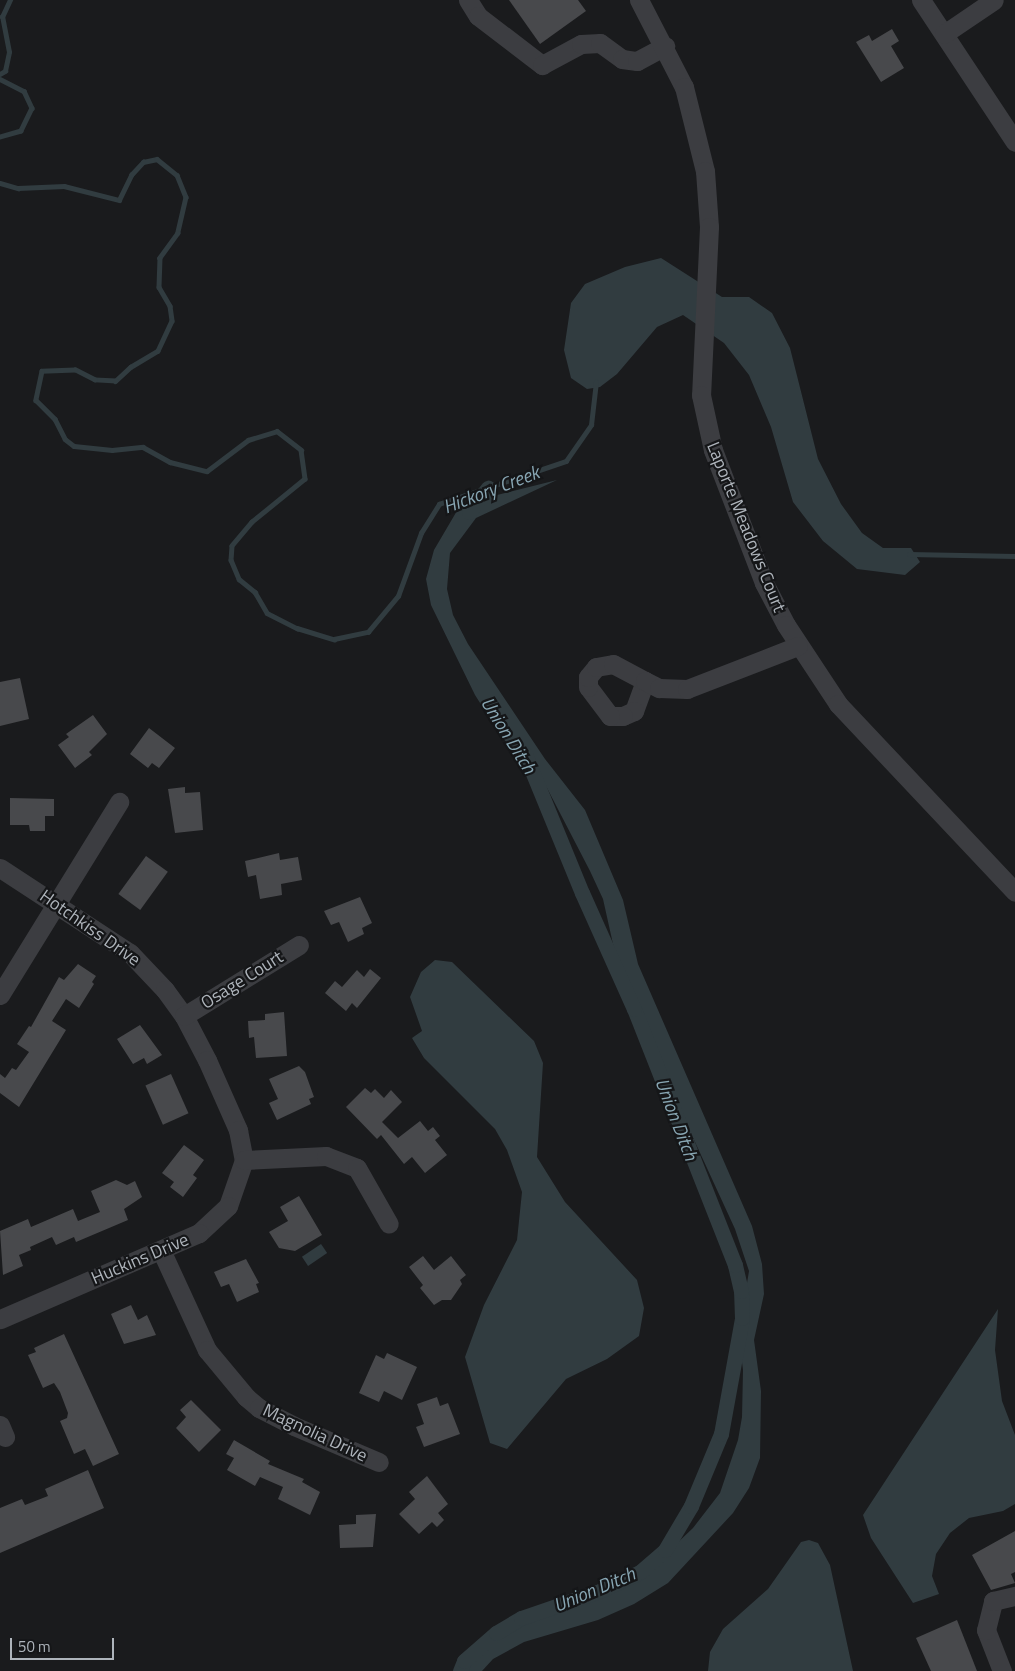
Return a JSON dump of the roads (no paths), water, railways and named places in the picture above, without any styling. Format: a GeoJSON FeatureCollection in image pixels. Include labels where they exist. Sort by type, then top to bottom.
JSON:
{"type":"FeatureCollection","features":[{"type":"Feature","properties":{"kind":"street"},"geometry":{"type":"LineString","coordinates":[[468,0],[478,16],[542,65],[582,44],[600,42],[622,59],[638,61],[665,46]]}},
{"type":"Feature","properties":{"kind":"street","name":"Laporte Meadows Court"},"geometry":{"type":"LineString","coordinates":[[639,0],[665,46],[684,87],[705,171],[708,252],[700,371],[701,395],[713,450],[764,583],[798,646],[838,704],[1011,881]]}},
{"type":"Feature","properties":{"kind":"street"},"geometry":{"type":"LineString","coordinates":[[921,0],[1015,142]]}},
{"type":"Feature","properties":{"kind":"street"},"geometry":{"type":"LineString","coordinates":[[944,34],[994,0]]}},
{"type":"Feature","properties":{"kind":"street"},"geometry":{"type":"LineString","coordinates":[[645,680],[659,688],[688,689],[798,646]]}},
{"type":"Feature","properties":{"kind":"street"},"geometry":{"type":"LineString","coordinates":[[0,994],[119,802]]}},
{"type":"Feature","properties":{"kind":"street","name":"Hotchkiss Drive"},"geometry":{"type":"LineString","coordinates":[[0,868],[130,953],[165,990],[184,1016],[231,1114],[244,1160]]}},
{"type":"Feature","properties":{"kind":"street","name":"Osage Court"},"geometry":{"type":"LineString","coordinates":[[184,1016],[299,945]]}},
{"type":"Feature","properties":{"kind":"street"},"geometry":{"type":"LineString","coordinates":[[244,1160],[326,1156],[357,1168],[389,1224]]}},
{"type":"Feature","properties":{"kind":"street","name":"Huckins Drive"},"geometry":{"type":"LineString","coordinates":[[0,1319],[199,1233],[223,1213],[234,1194],[244,1160]]}},
{"type":"Feature","properties":{"kind":"street","name":"Magnolia Drive"},"geometry":{"type":"LineString","coordinates":[[161,1250],[207,1350],[246,1397],[259,1408],[294,1426],[379,1462]]}},
{"type":"Feature","properties":{"kind":"street"},"geometry":{"type":"LineString","coordinates":[[1002,1671],[986,1630],[993,1601],[1015,1596]]}},
{"type":"Feature","properties":{"kind":"water"},"geometry":{"type":"Polygon","coordinates":[[[661,258],[722,297],[749,297],[772,313],[790,348],[818,459],[841,504],[862,533],[883,548],[911,548],[920,562],[905,575],[857,569],[823,541],[793,502],[771,427],[749,375],[724,343],[683,315],[657,327],[617,374],[600,387],[587,389],[571,378],[564,350],[571,303],[585,284],[625,267],[661,258]]]}},
{"type":"Feature","properties":{"kind":"water"},"geometry":{"type":"Polygon","coordinates":[[[557,480],[476,518],[450,553],[447,589],[453,615],[468,644],[545,759],[585,810],[623,900],[638,964],[752,1226],[762,1264],[764,1294],[754,1340],[761,1391],[760,1458],[749,1488],[733,1513],[668,1583],[634,1604],[598,1620],[524,1642],[493,1659],[482,1671],[457,1671],[479,1649],[510,1627],[602,1594],[654,1565],[693,1528],[720,1493],[738,1440],[742,1417],[743,1370],[737,1323],[743,1307],[749,1271],[735,1229],[644,1031],[613,944],[603,899],[590,871],[547,788],[501,736],[475,695],[431,605],[426,579],[434,550],[461,504],[557,480]]]}},
{"type":"Feature","properties":{"kind":"water"},"geometry":{"type":"Polygon","coordinates":[[[435,960],[452,962],[534,1041],[543,1063],[537,1157],[565,1202],[637,1280],[644,1308],[639,1336],[607,1359],[566,1379],[507,1449],[490,1443],[465,1357],[484,1305],[517,1240],[522,1192],[507,1150],[495,1129],[424,1058],[412,1038],[422,1031],[410,997],[421,972],[435,960]]]}},
{"type":"Feature","properties":{"kind":"water"},"geometry":{"type":"Polygon","coordinates":[[[321,1244],[327,1253],[308,1266],[302,1257],[321,1244]]]}},
{"type":"Feature","properties":{"kind":"water"},"geometry":{"type":"Polygon","coordinates":[[[998,1309],[995,1350],[1002,1401],[1015,1435],[1015,1504],[1003,1511],[969,1518],[950,1533],[936,1554],[932,1576],[939,1594],[913,1603],[871,1538],[863,1515],[998,1309]]]}},
{"type":"Feature","properties":{"kind":"water"},"geometry":{"type":"Polygon","coordinates":[[[809,1540],[818,1543],[830,1565],[853,1671],[708,1671],[710,1652],[723,1629],[768,1589],[801,1542],[809,1540]]]}},
{"type":"Feature","properties":{"kind":"waterway"},"geometry":{"type":"LineString","coordinates":[[0,74],[5,71],[9,52],[2,17],[10,0]]}},
{"type":"Feature","properties":{"kind":"waterway","name":"Hickory Creek"},"geometry":{"type":"LineString","coordinates":[[0,79],[24,91],[32,108],[21,131],[0,137]]}},
{"type":"Feature","properties":{"kind":"waterway","name":"Hickory Creek"},"geometry":{"type":"LineString","coordinates":[[0,183],[18,188],[64,186],[119,200],[131,175],[143,162],[157,159],[177,175],[186,197],[178,233],[160,258],[159,287],[170,306],[172,321],[158,351],[131,367],[116,381],[95,380],[75,370],[42,371],[36,400],[55,419],[65,439],[74,446],[112,450],[143,447],[170,462],[207,471],[248,440],[277,431],[301,450],[305,479],[252,522],[232,546],[231,560],[239,579],[255,592],[267,613],[297,628],[334,639],[368,632],[398,596],[421,533],[439,504],[566,461],[591,425],[596,382]]}},
{"type":"Feature","properties":{"kind":"waterway","name":"Union Ditch"},"geometry":{"type":"LineString","coordinates":[[469,512],[488,488]]}},
{"type":"Feature","properties":{"kind":"waterway","name":"Hickory Creek"},"geometry":{"type":"LineString","coordinates":[[909,554],[1015,556]]}},
{"type":"Feature","properties":{"kind":"waterway","name":"Union Ditch"},"geometry":{"type":"LineString","coordinates":[[460,1671],[464,1661],[496,1633],[521,1618],[600,1591],[640,1572],[665,1550],[691,1506],[721,1434],[742,1318],[741,1291],[735,1265],[634,1009],[582,893],[525,754]]}}]}
